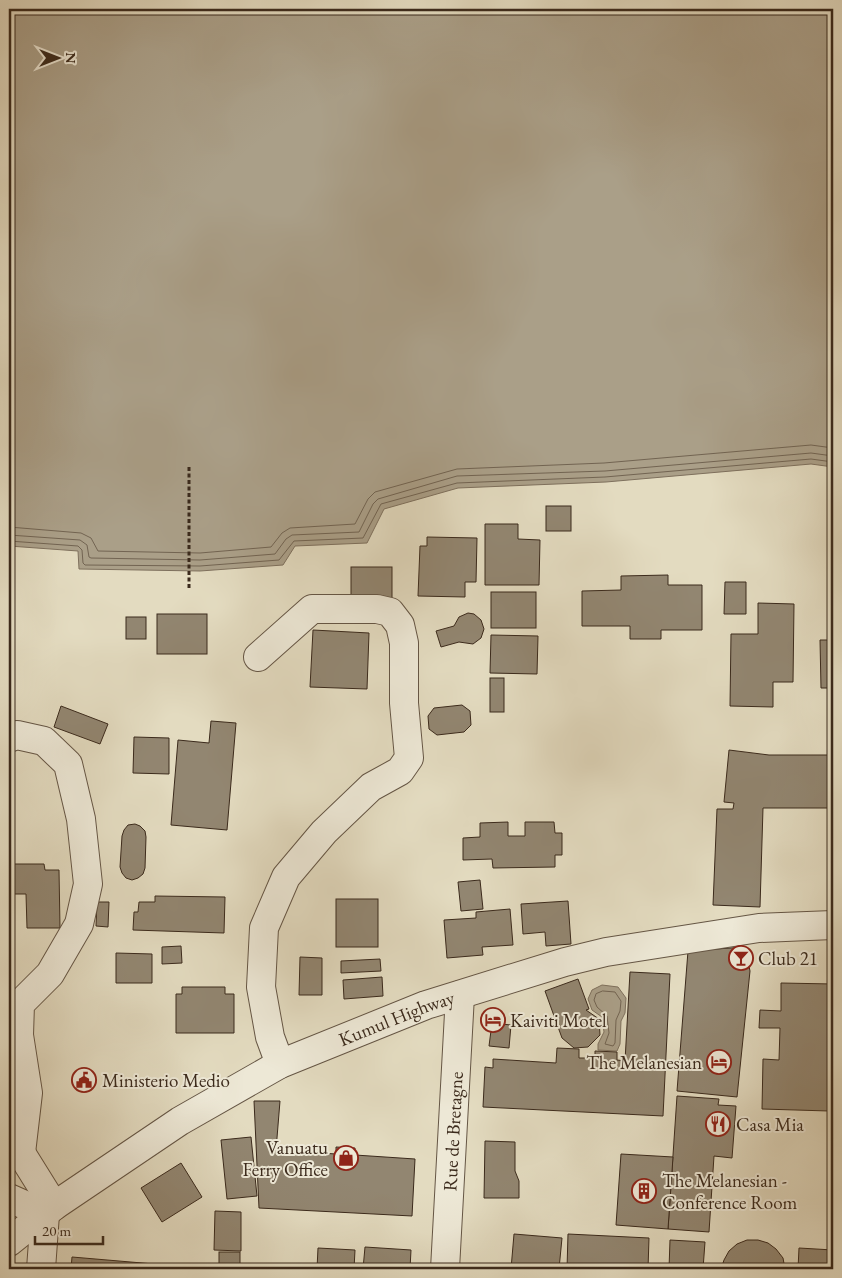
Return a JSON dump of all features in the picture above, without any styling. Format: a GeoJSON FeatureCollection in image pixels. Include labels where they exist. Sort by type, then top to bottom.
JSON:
{"type":"FeatureCollection","features":[{"type":"Feature","properties":{"kind":"street"},"geometry":{"type":"LineString","coordinates":[[258,657],[312,609],[377,609],[390,612],[400,625],[404,643],[404,703],[410,758],[400,771],[371,787],[324,832],[286,877],[264,928],[262,987],[270,1037],[280,1064]]}},
{"type":"Feature","properties":{"kind":"street"},"geometry":{"type":"LineString","coordinates":[[9,738],[17,735],[44,741],[68,764],[81,819],[88,884],[79,924],[50,974],[20,1004],[19,1035],[28,1093],[15,1146],[49,1210],[41,1269]]}},
{"type":"Feature","properties":{"kind":"street","name":"Kumul Highway"},"geometry":{"type":"LineString","coordinates":[[9,1242],[49,1210],[180,1121],[280,1064],[426,1005],[606,952],[759,928],[833,925]]}},
{"type":"Feature","properties":{"kind":"street","name":"Rue de Bretagne"},"geometry":{"type":"LineString","coordinates":[[445,1269],[460,995]]}},
{"type":"Feature","properties":{"kind":"street"},"geometry":{"type":"LineString","coordinates":[[9,1198],[49,1210]]}},
{"type":"Feature","properties":{"kind":"path"},"geometry":{"type":"LineString","coordinates":[[189,466],[189,588]]}},
{"type":"Feature","properties":{"kind":"water"},"geometry":{"type":"Polygon","coordinates":[[[9,9],[833,9],[833,467],[811,464],[606,482],[458,488],[384,509],[367,543],[295,546],[283,565],[200,571],[79,569],[78,551],[9,546],[9,9]]]}},
{"type":"Feature","properties":{"kind":"water"},"geometry":{"type":"Polygon","coordinates":[[[602,985],[618,987],[626,998],[625,1013],[621,1021],[620,1044],[617,1051],[598,1050],[598,1044],[604,1032],[602,1017],[592,1010],[588,999],[592,990],[602,985]]]}},
{"type":"Feature","properties":{"kind":"building"},"geometry":{"type":"Polygon","coordinates":[[[546,506],[571,506],[571,531],[546,531],[546,506]]]}},
{"type":"Feature","properties":{"kind":"building"},"geometry":{"type":"Polygon","coordinates":[[[485,524],[518,524],[518,539],[540,540],[539,585],[485,585],[485,524]]]}},
{"type":"Feature","properties":{"kind":"building"},"geometry":{"type":"Polygon","coordinates":[[[427,537],[477,538],[476,582],[465,582],[465,597],[418,596],[420,546],[427,546],[427,537]]]}},
{"type":"Feature","properties":{"kind":"building"},"geometry":{"type":"Polygon","coordinates":[[[351,567],[392,567],[392,605],[351,605],[351,567]]]}},
{"type":"Feature","properties":{"kind":"building"},"geometry":{"type":"Polygon","coordinates":[[[668,575],[668,585],[702,585],[702,630],[661,630],[661,639],[630,639],[630,626],[582,626],[582,591],[621,590],[621,576],[668,575]]]}},
{"type":"Feature","properties":{"kind":"building"},"geometry":{"type":"Polygon","coordinates":[[[725,582],[746,582],[746,614],[724,614],[725,582]]]}},
{"type":"Feature","properties":{"kind":"building"},"geometry":{"type":"Polygon","coordinates":[[[491,592],[536,592],[536,628],[491,628],[491,592]]]}},
{"type":"Feature","properties":{"kind":"building"},"geometry":{"type":"Polygon","coordinates":[[[758,603],[794,604],[793,682],[773,682],[773,707],[730,706],[731,634],[758,634],[758,603]]]}},
{"type":"Feature","properties":{"kind":"building"},"geometry":{"type":"Polygon","coordinates":[[[468,613],[474,614],[481,620],[484,629],[481,638],[473,644],[459,642],[441,647],[436,631],[454,626],[459,617],[468,613]]]}},
{"type":"Feature","properties":{"kind":"building"},"geometry":{"type":"Polygon","coordinates":[[[157,614],[207,614],[207,654],[157,654],[157,614]]]}},
{"type":"Feature","properties":{"kind":"building"},"geometry":{"type":"Polygon","coordinates":[[[126,617],[146,617],[146,639],[126,639],[126,617]]]}},
{"type":"Feature","properties":{"kind":"building"},"geometry":{"type":"Polygon","coordinates":[[[313,630],[369,633],[367,689],[310,687],[313,630]]]}},
{"type":"Feature","properties":{"kind":"building"},"geometry":{"type":"Polygon","coordinates":[[[491,635],[538,636],[537,674],[490,673],[491,635]]]}},
{"type":"Feature","properties":{"kind":"building"},"geometry":{"type":"Polygon","coordinates":[[[820,640],[833,640],[833,688],[821,688],[820,640]]]}},
{"type":"Feature","properties":{"kind":"building"},"geometry":{"type":"Polygon","coordinates":[[[490,678],[504,678],[504,712],[490,712],[490,678]]]}},
{"type":"Feature","properties":{"kind":"building"},"geometry":{"type":"Polygon","coordinates":[[[462,705],[470,711],[471,725],[464,732],[437,735],[429,729],[428,716],[434,708],[462,705]]]}},
{"type":"Feature","properties":{"kind":"building"},"geometry":{"type":"Polygon","coordinates":[[[61,706],[108,724],[100,744],[54,727],[61,706]]]}},
{"type":"Feature","properties":{"kind":"building"},"geometry":{"type":"Polygon","coordinates":[[[211,721],[236,723],[227,830],[171,825],[178,740],[209,743],[211,721]]]}},
{"type":"Feature","properties":{"kind":"building"},"geometry":{"type":"Polygon","coordinates":[[[134,737],[169,738],[169,774],[133,773],[134,737]]]}},
{"type":"Feature","properties":{"kind":"building"},"geometry":{"type":"Polygon","coordinates":[[[729,750],[769,755],[833,755],[833,808],[763,808],[760,907],[713,905],[717,809],[733,809],[734,803],[724,802],[729,750]]]}},
{"type":"Feature","properties":{"kind":"building"},"geometry":{"type":"Polygon","coordinates":[[[508,822],[508,836],[525,836],[525,822],[554,822],[555,833],[562,833],[562,855],[555,855],[555,867],[493,868],[492,859],[463,860],[463,838],[480,837],[480,823],[508,822]]]}},
{"type":"Feature","properties":{"kind":"building"},"geometry":{"type":"Polygon","coordinates":[[[135,824],[145,831],[145,868],[143,874],[132,880],[126,878],[120,867],[124,830],[128,825],[135,824]]]}},
{"type":"Feature","properties":{"kind":"building"},"geometry":{"type":"Polygon","coordinates":[[[9,825],[12,828],[11,864],[44,864],[45,870],[59,870],[60,928],[27,928],[26,894],[9,894],[9,825]]]}},
{"type":"Feature","properties":{"kind":"building"},"geometry":{"type":"Polygon","coordinates":[[[480,880],[483,909],[461,911],[458,882],[480,880]]]}},
{"type":"Feature","properties":{"kind":"building"},"geometry":{"type":"Polygon","coordinates":[[[155,896],[225,897],[224,933],[133,930],[134,912],[138,912],[139,902],[155,902],[155,896]]]}},
{"type":"Feature","properties":{"kind":"building"},"geometry":{"type":"Polygon","coordinates":[[[336,899],[378,899],[378,947],[336,947],[336,899]]]}},
{"type":"Feature","properties":{"kind":"building"},"geometry":{"type":"Polygon","coordinates":[[[568,901],[571,944],[546,946],[545,932],[523,934],[521,904],[568,901]]]}},
{"type":"Feature","properties":{"kind":"building"},"geometry":{"type":"Polygon","coordinates":[[[97,902],[109,902],[108,927],[96,926],[97,902]]]}},
{"type":"Feature","properties":{"kind":"building"},"geometry":{"type":"Polygon","coordinates":[[[510,909],[513,945],[482,947],[483,955],[447,958],[444,920],[476,918],[476,912],[510,909]]]}},
{"type":"Feature","properties":{"kind":"building"},"geometry":{"type":"Polygon","coordinates":[[[181,946],[182,963],[162,964],[162,947],[181,946]]]}},
{"type":"Feature","properties":{"kind":"building"},"geometry":{"type":"Polygon","coordinates":[[[745,947],[750,971],[737,1097],[677,1091],[688,951],[745,947]]]}},
{"type":"Feature","properties":{"kind":"building"},"geometry":{"type":"Polygon","coordinates":[[[116,953],[152,954],[152,983],[116,983],[116,953]]]}},
{"type":"Feature","properties":{"kind":"building"},"geometry":{"type":"Polygon","coordinates":[[[300,957],[322,958],[322,995],[299,995],[300,957]]]}},
{"type":"Feature","properties":{"kind":"building"},"geometry":{"type":"Polygon","coordinates":[[[380,959],[381,971],[341,973],[341,961],[380,959]]]}},
{"type":"Feature","properties":{"kind":"building"},"geometry":{"type":"Polygon","coordinates":[[[630,972],[670,974],[663,1116],[483,1107],[485,1067],[493,1068],[493,1059],[556,1063],[557,1048],[579,1049],[579,1058],[595,1058],[595,1051],[617,1052],[617,1060],[625,1061],[630,972]]]}},
{"type":"Feature","properties":{"kind":"building"},"geometry":{"type":"Polygon","coordinates":[[[382,977],[383,996],[344,999],[343,980],[382,977]]]}},
{"type":"Feature","properties":{"kind":"building"},"geometry":{"type":"Polygon","coordinates":[[[578,979],[589,1009],[586,1010],[599,1019],[600,1035],[588,1047],[574,1048],[562,1038],[545,991],[578,979]]]}},
{"type":"Feature","properties":{"kind":"building"},"geometry":{"type":"Polygon","coordinates":[[[781,983],[833,984],[829,1111],[762,1109],[763,1059],[779,1060],[780,1028],[759,1028],[760,1010],[781,1011],[781,983]]]}},
{"type":"Feature","properties":{"kind":"building"},"geometry":{"type":"Polygon","coordinates":[[[182,987],[225,987],[225,994],[234,994],[234,1033],[176,1033],[176,994],[182,994],[182,987]]]}},
{"type":"Feature","properties":{"kind":"building"},"geometry":{"type":"Polygon","coordinates":[[[492,1023],[511,1025],[509,1048],[489,1046],[492,1023]]]}},
{"type":"Feature","properties":{"kind":"building"},"geometry":{"type":"Polygon","coordinates":[[[677,1096],[719,1099],[718,1105],[736,1106],[732,1158],[714,1156],[709,1232],[668,1229],[677,1096]]]}},
{"type":"Feature","properties":{"kind":"building"},"geometry":{"type":"Polygon","coordinates":[[[254,1101],[280,1101],[276,1150],[336,1154],[336,1147],[355,1148],[355,1155],[415,1159],[412,1216],[259,1208],[254,1101]]]}},
{"type":"Feature","properties":{"kind":"building"},"geometry":{"type":"Polygon","coordinates":[[[251,1137],[257,1196],[227,1199],[221,1140],[251,1137]]]}},
{"type":"Feature","properties":{"kind":"building"},"geometry":{"type":"Polygon","coordinates":[[[485,1141],[515,1142],[515,1171],[519,1181],[519,1198],[484,1198],[485,1141]]]}},
{"type":"Feature","properties":{"kind":"building","name":"The Melanesian - Conference Room"},"geometry":{"type":"Polygon","coordinates":[[[621,1154],[673,1157],[668,1229],[616,1225],[621,1154]]]}},
{"type":"Feature","properties":{"kind":"building"},"geometry":{"type":"Polygon","coordinates":[[[181,1163],[202,1197],[162,1222],[141,1188],[181,1163]]]}},
{"type":"Feature","properties":{"kind":"building"},"geometry":{"type":"Polygon","coordinates":[[[215,1211],[241,1212],[241,1251],[214,1250],[215,1211]]]}},
{"type":"Feature","properties":{"kind":"building"},"geometry":{"type":"Polygon","coordinates":[[[514,1234],[562,1238],[559,1269],[511,1269],[514,1234]]]}},
{"type":"Feature","properties":{"kind":"building"},"geometry":{"type":"Polygon","coordinates":[[[568,1234],[649,1238],[648,1269],[567,1269],[568,1234]]]}},
{"type":"Feature","properties":{"kind":"building"},"geometry":{"type":"Polygon","coordinates":[[[670,1240],[705,1242],[703,1269],[669,1269],[670,1240]]]}},
{"type":"Feature","properties":{"kind":"building"},"geometry":{"type":"Polygon","coordinates":[[[747,1240],[758,1240],[768,1243],[776,1249],[783,1258],[785,1269],[721,1269],[729,1251],[737,1244],[747,1240]]]}},
{"type":"Feature","properties":{"kind":"building"},"geometry":{"type":"Polygon","coordinates":[[[365,1247],[411,1250],[410,1269],[363,1269],[365,1247]]]}},
{"type":"Feature","properties":{"kind":"building"},"geometry":{"type":"Polygon","coordinates":[[[318,1248],[355,1250],[354,1269],[317,1269],[318,1248]]]}},
{"type":"Feature","properties":{"kind":"building"},"geometry":{"type":"Polygon","coordinates":[[[799,1248],[833,1250],[832,1269],[798,1269],[799,1248]]]}},
{"type":"Feature","properties":{"kind":"building"},"geometry":{"type":"Polygon","coordinates":[[[219,1252],[240,1252],[240,1269],[219,1269],[219,1252]]]}},
{"type":"Feature","properties":{"kind":"building"},"geometry":{"type":"Polygon","coordinates":[[[72,1257],[154,1264],[153,1269],[71,1269],[72,1257]]]}},
{"type":"Feature","properties":{"kind":"place","name":"Club 21"},"geometry":{"type":"Point","coordinates":[741,958]}},
{"type":"Feature","properties":{"kind":"place","name":"Kaiviti Motel"},"geometry":{"type":"Point","coordinates":[493,1020]}},
{"type":"Feature","properties":{"kind":"place","name":"The Melanesian"},"geometry":{"type":"Point","coordinates":[719,1062]}},
{"type":"Feature","properties":{"kind":"place","name":"Ministerio Medio"},"geometry":{"type":"Point","coordinates":[84,1080]}},
{"type":"Feature","properties":{"kind":"place","name":"Casa Mia"},"geometry":{"type":"Point","coordinates":[718,1124]}},
{"type":"Feature","properties":{"kind":"place","name":"Vanuatu Ferry Office"},"geometry":{"type":"Point","coordinates":[346,1158]}},
{"type":"Feature","properties":{"kind":"place","name":"The Melanesian - Conference Room"},"geometry":{"type":"Point","coordinates":[644,1191]}}]}
